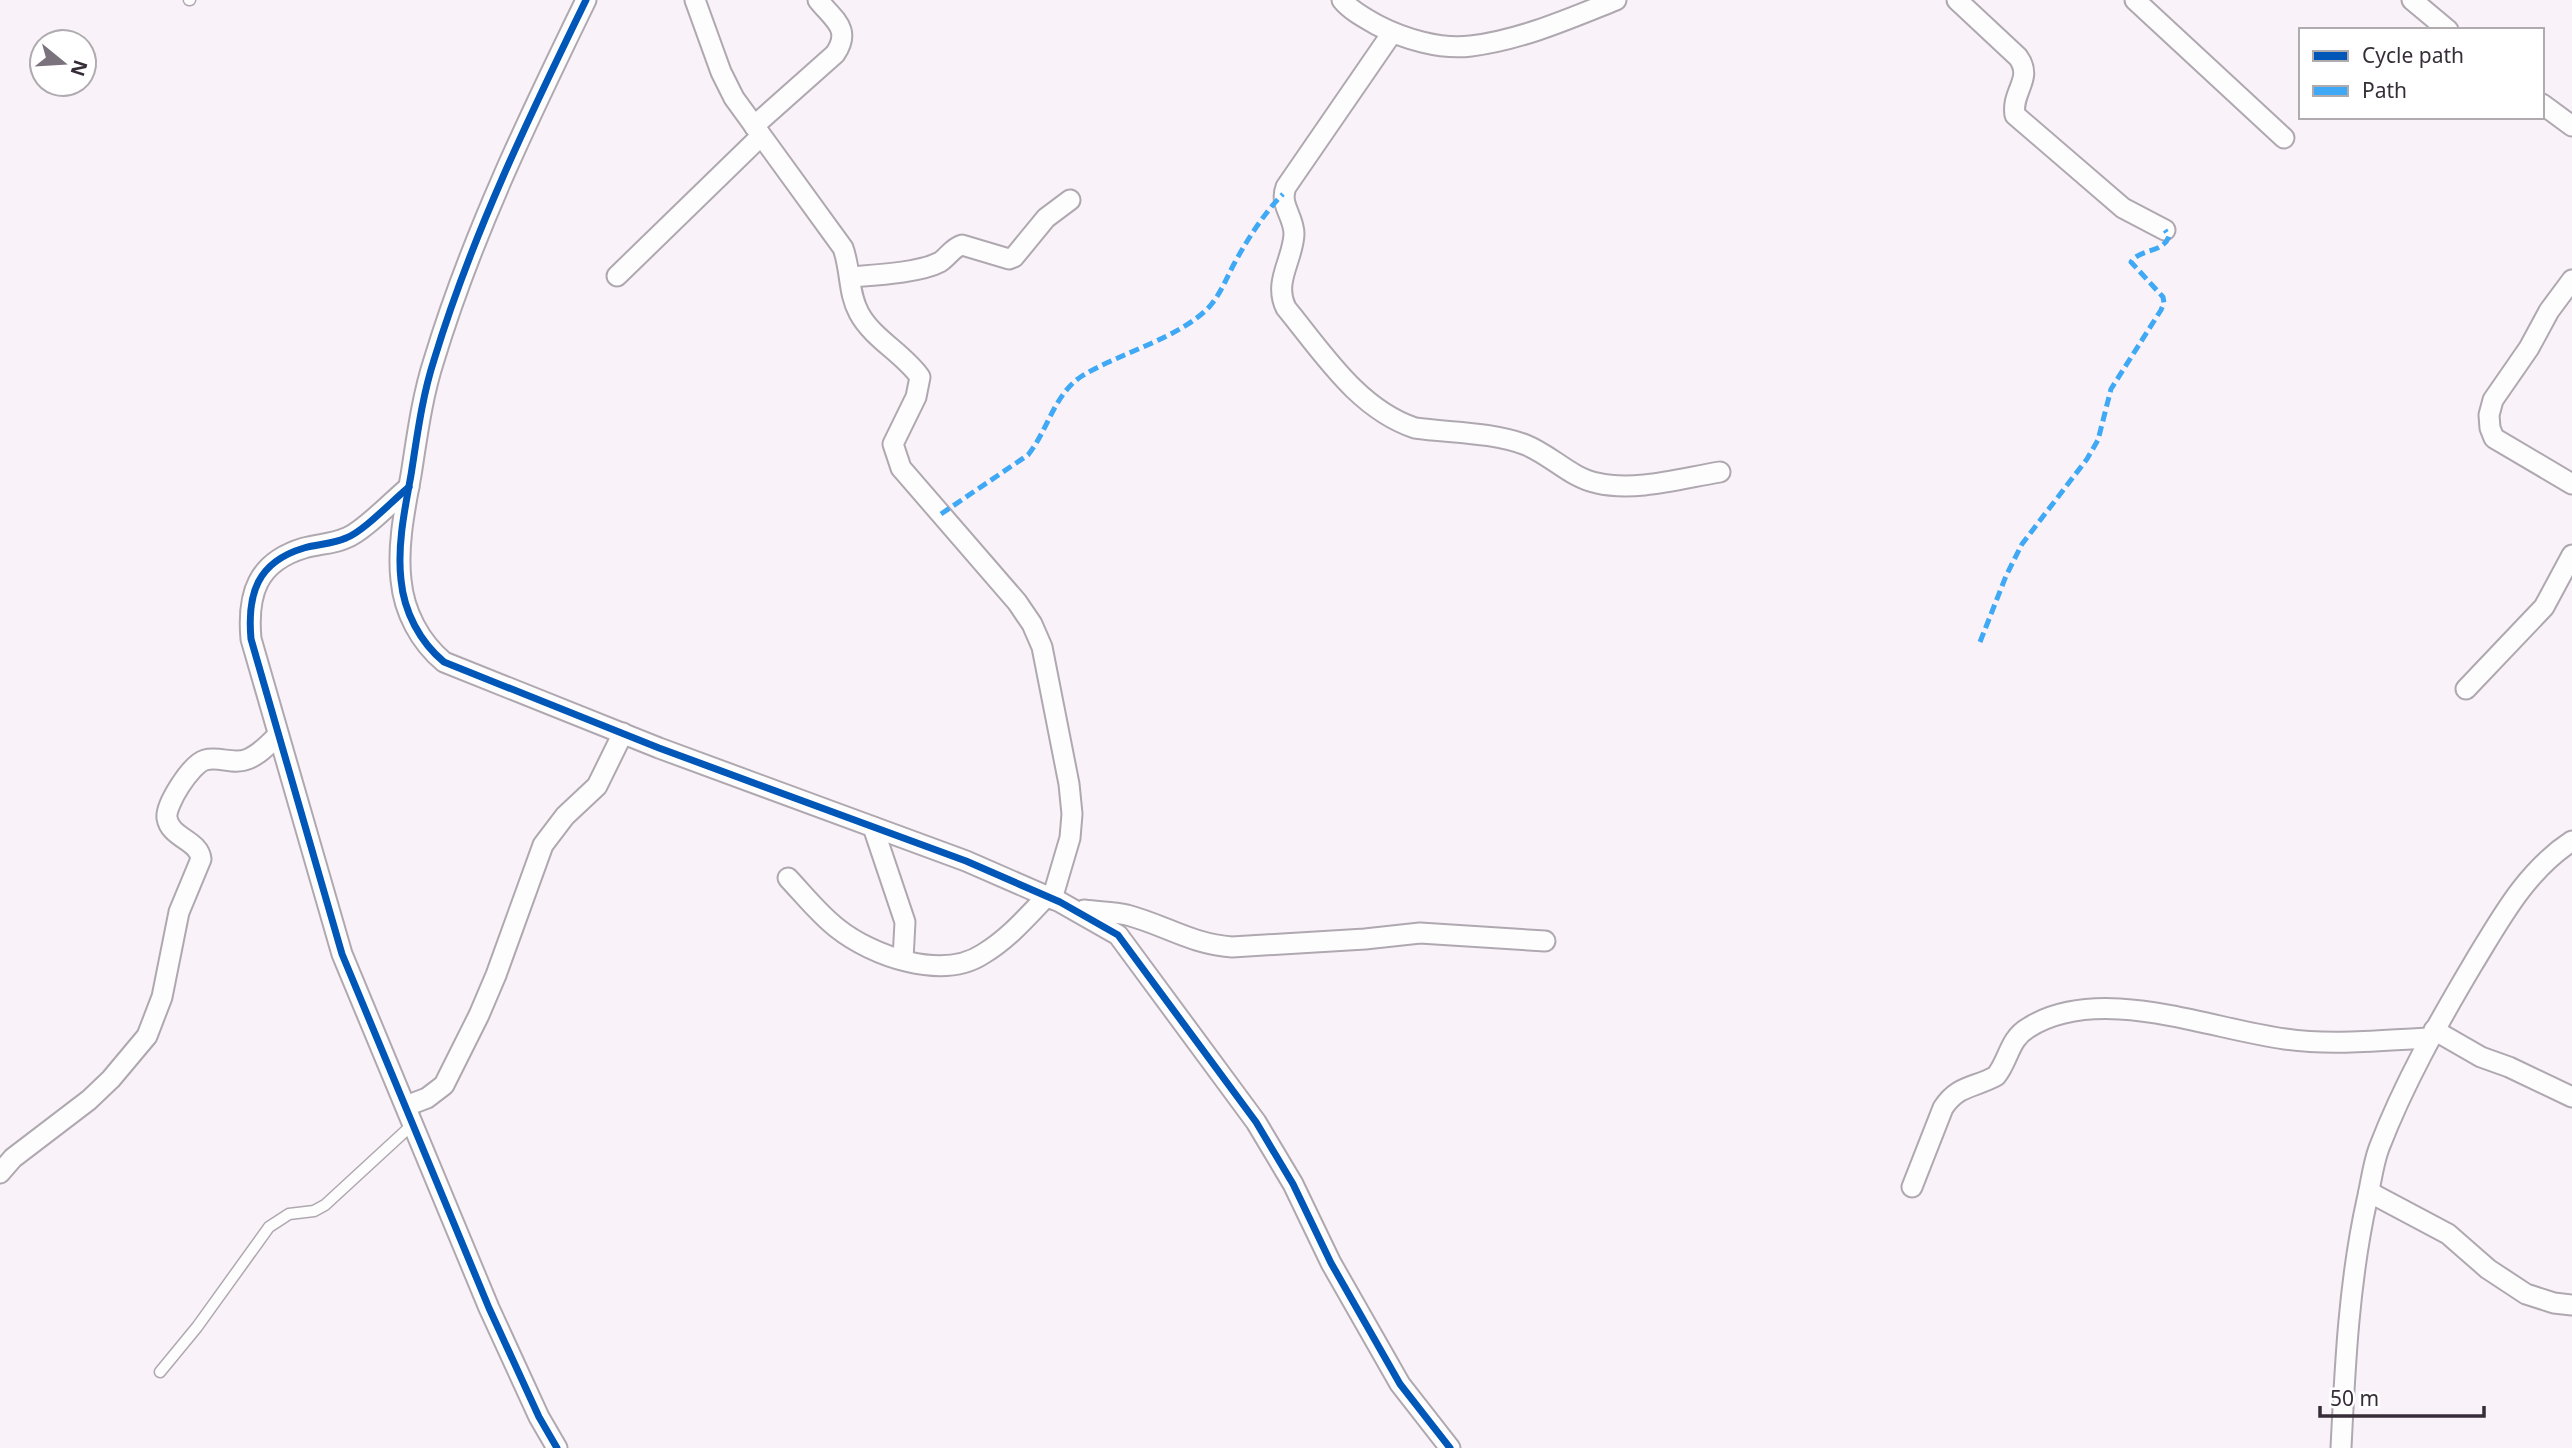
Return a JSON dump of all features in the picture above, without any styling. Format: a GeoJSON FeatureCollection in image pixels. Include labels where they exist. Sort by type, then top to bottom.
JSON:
{"type":"FeatureCollection","features":[{"type":"Feature","properties":{"kind":"street"},"geometry":{"type":"LineString","coordinates":[[586,0],[520,135],[465,269],[433,363],[402,531],[401,580],[418,633],[431,651],[444,662],[623,733],[966,861],[1072,908],[1118,935],[1256,1122],[1293,1184],[1331,1263],[1400,1384],[1450,1448]]}},
{"type":"Feature","properties":{"kind":"street"},"geometry":{"type":"LineString","coordinates":[[695,0],[721,72],[734,98],[843,248],[853,300],[866,325],[920,377],[916,397],[894,444],[895,454],[901,468],[1017,602],[1032,624],[1042,647],[1069,784],[1072,814],[1070,838],[1049,897],[1009,934],[982,955],[963,964],[938,967],[903,959],[870,947],[838,929],[788,878]]}},
{"type":"Feature","properties":{"kind":"street"},"geometry":{"type":"LineString","coordinates":[[617,276],[835,54],[842,44],[842,29],[818,0]]}},
{"type":"Feature","properties":{"kind":"street"},"geometry":{"type":"LineString","coordinates":[[1342,0],[1363,17],[1392,33],[1438,45],[1470,46],[1509,38],[1616,0]]}},
{"type":"Feature","properties":{"kind":"street"},"geometry":{"type":"LineString","coordinates":[[1956,0],[2018,57],[2024,66],[2023,80],[2014,105],[2015,115],[2123,208],[2165,230]]}},
{"type":"Feature","properties":{"kind":"street"},"geometry":{"type":"LineString","coordinates":[[2136,0],[2284,138]]}},
{"type":"Feature","properties":{"kind":"street"},"geometry":{"type":"LineString","coordinates":[[2412,0],[2446,28]]}},
{"type":"Feature","properties":{"kind":"street"},"geometry":{"type":"LineString","coordinates":[[1392,33],[1286,187],[1284,202],[1294,232],[1281,284],[1282,301],[1286,308],[1358,393],[1385,415],[1415,428],[1514,441],[1596,483],[1640,484],[1720,472]]}},
{"type":"Feature","properties":{"kind":"street"},"geometry":{"type":"LineString","coordinates":[[2544,105],[2572,126]]}},
{"type":"Feature","properties":{"kind":"street"},"geometry":{"type":"LineString","coordinates":[[850,277],[908,270],[939,262],[962,245],[1009,259],[1021,249],[1046,218],[1070,200]]}},
{"type":"Feature","properties":{"kind":"street"},"geometry":{"type":"LineString","coordinates":[[2572,281],[2549,311],[2529,348],[2498,391],[2489,415],[2494,438],[2502,445],[2572,484]]}},
{"type":"Feature","properties":{"kind":"street"},"geometry":{"type":"LineString","coordinates":[[409,487],[347,538],[304,548],[284,556],[268,567],[252,596],[249,616],[251,639],[342,954],[489,1308],[557,1448]]}},
{"type":"Feature","properties":{"kind":"street"},"geometry":{"type":"LineString","coordinates":[[2466,689],[2544,607],[2572,555]]}},
{"type":"Feature","properties":{"kind":"street"},"geometry":{"type":"LineString","coordinates":[[409,1115],[436,1093],[450,1075],[496,975],[543,845],[558,824],[597,786],[623,733]]}},
{"type":"Feature","properties":{"kind":"street"},"geometry":{"type":"LineString","coordinates":[[0,1173],[13,1158],[89,1100],[111,1079],[147,1036],[162,997],[179,912],[201,859],[200,851],[172,829],[167,814],[169,805],[189,774],[206,760],[247,760],[258,754],[278,735]]}},
{"type":"Feature","properties":{"kind":"street"},"geometry":{"type":"LineString","coordinates":[[873,827],[905,922],[903,959]]}},
{"type":"Feature","properties":{"kind":"street"},"geometry":{"type":"LineString","coordinates":[[2341,1448],[2344,1378],[2353,1287],[2361,1227],[2378,1151],[2407,1082],[2432,1034],[2511,901],[2539,867],[2572,841]]}},
{"type":"Feature","properties":{"kind":"street"},"geometry":{"type":"LineString","coordinates":[[1072,908],[1125,915],[1187,939],[1232,947],[1420,933],[1545,941]]}},
{"type":"Feature","properties":{"kind":"street"},"geometry":{"type":"LineString","coordinates":[[1912,1187],[1942,1108],[1949,1098],[1958,1090],[1996,1076],[2015,1038],[2028,1028],[2073,1012],[2134,1009],[2287,1040],[2330,1042],[2432,1034],[2572,1097]]}},
{"type":"Feature","properties":{"kind":"street"},"geometry":{"type":"LineString","coordinates":[[2369,1192],[2448,1234],[2488,1269],[2526,1294],[2554,1303],[2572,1305]]}},
{"type":"Feature","properties":{"kind":"lane"},"geometry":{"type":"LineString","coordinates":[[160,1372],[197,1327],[269,1227],[289,1214],[314,1211],[325,1205],[409,1115]]}},
{"type":"Feature","properties":{"kind":"marked path"},"geometry":{"type":"LineString","coordinates":[[941,514],[1028,455],[1058,402],[1082,376],[1167,336],[1198,317],[1210,306],[1250,236],[1283,194]]}},
{"type":"Feature","properties":{"kind":"marked path"},"geometry":{"type":"LineString","coordinates":[[1980,642],[2006,576],[2022,544],[2087,459],[2098,440],[2111,389],[2161,310],[2163,297],[2131,262],[2162,246],[2169,236],[2165,230]]}},
{"type":"Feature","properties":{"kind":"cycle path"},"geometry":{"type":"LineString","coordinates":[[586,0],[523,132],[484,222],[449,313],[430,374],[420,417],[400,553],[401,580],[406,604],[421,636],[444,662],[659,748],[966,861],[1060,902],[1118,935],[1256,1122],[1293,1184],[1331,1263],[1400,1384],[1450,1448]]}},
{"type":"Feature","properties":{"kind":"cycle path"},"geometry":{"type":"LineString","coordinates":[[409,487],[353,535],[336,542],[304,548],[275,562],[258,582],[254,594],[251,639],[342,954],[489,1308],[539,1417],[557,1448]]}}]}
